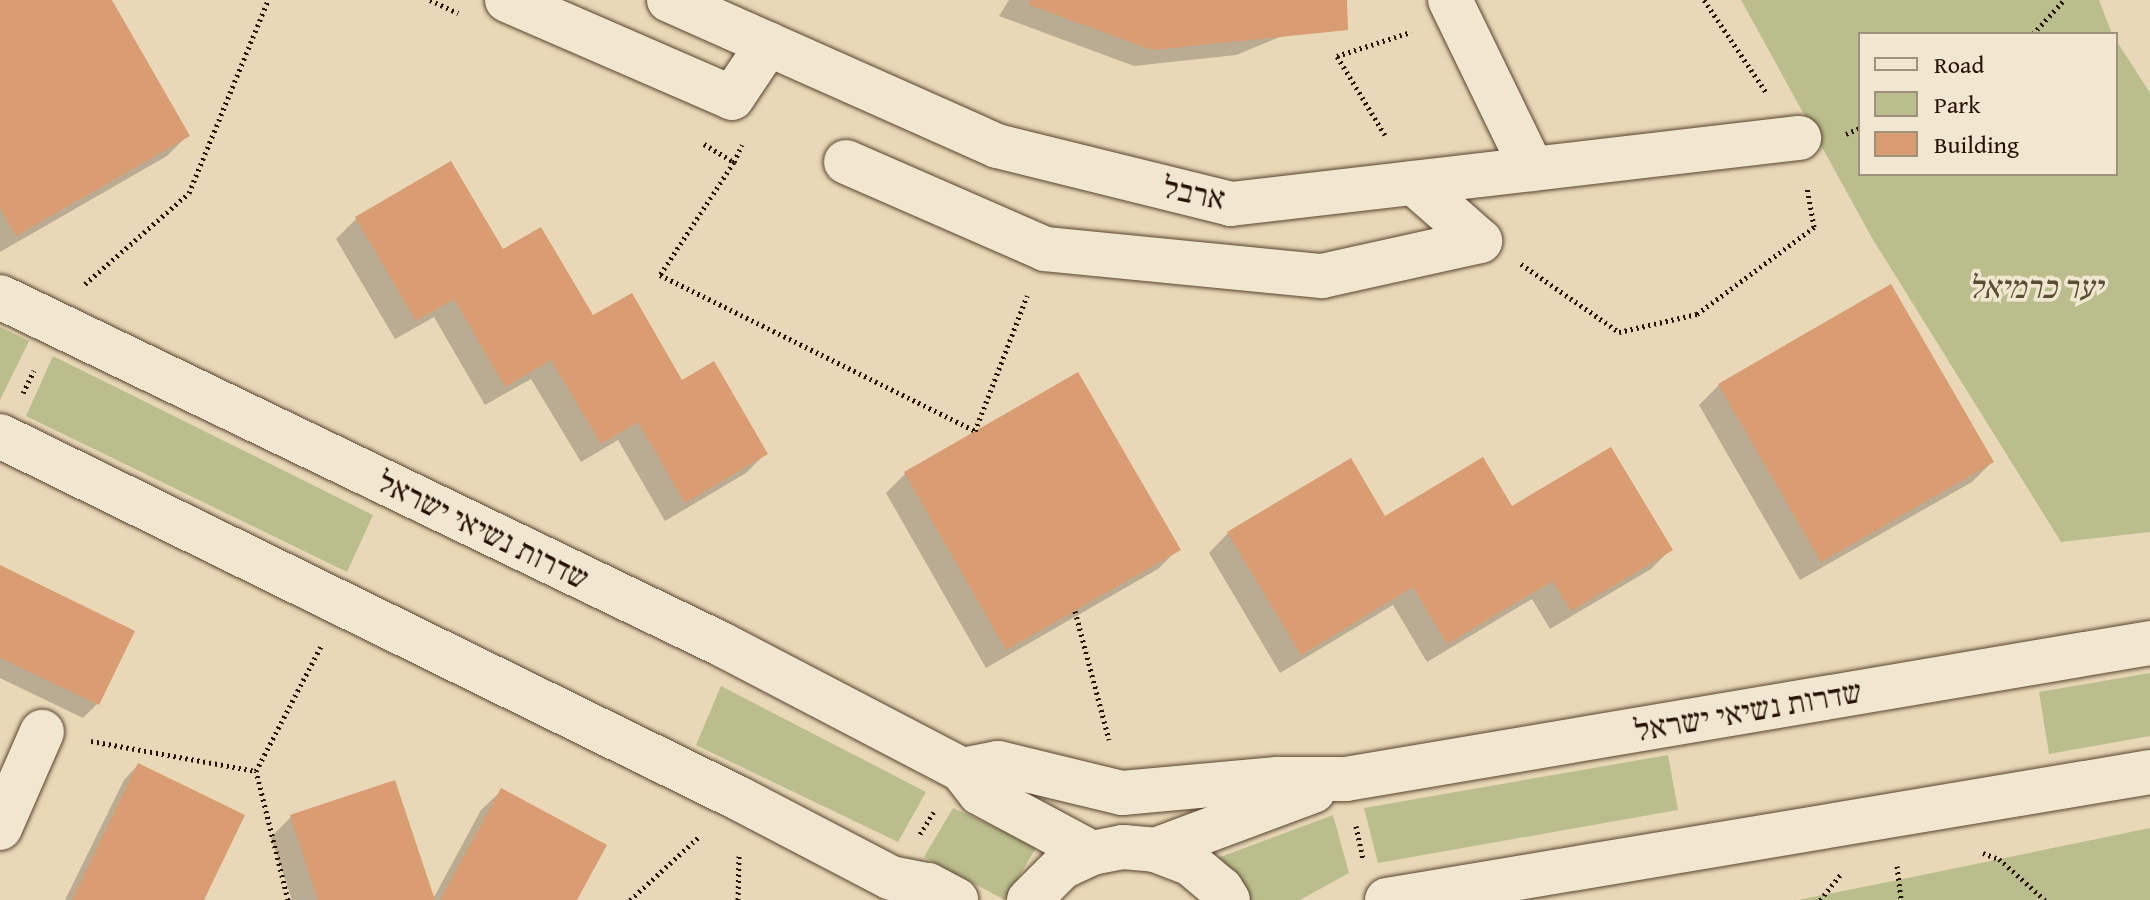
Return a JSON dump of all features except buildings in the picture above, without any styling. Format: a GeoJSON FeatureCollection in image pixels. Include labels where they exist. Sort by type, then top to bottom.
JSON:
{"type":"FeatureCollection","features":[{"type":"Feature","properties":{"kind":"main road"},"geometry":{"type":"LineString","coordinates":[[507,0],[732,98],[768,44]]}},
{"type":"Feature","properties":{"kind":"main road","name":"ארבל"},"geometry":{"type":"LineString","coordinates":[[669,0],[997,146],[1231,204],[1799,138]]}},
{"type":"Feature","properties":{"kind":"main road"},"geometry":{"type":"LineString","coordinates":[[1450,0],[1532,169]]}},
{"type":"Feature","properties":{"kind":"main road"},"geometry":{"type":"LineString","coordinates":[[846,162],[1045,249],[1322,276],[1480,241],[1414,183]]}},
{"type":"Feature","properties":{"kind":"main road","name":"שדרות נשיאי ישראל"},"geometry":{"type":"LineString","coordinates":[[0,297],[708,638],[950,787],[980,793],[1092,853]]}},
{"type":"Feature","properties":{"kind":"main road"},"geometry":{"type":"LineString","coordinates":[[9,420],[343,603],[740,799],[898,889],[928,885],[956,900]]}},
{"type":"Feature","properties":{"kind":"main road","name":"שדרות נשיאי ישראל"},"geometry":{"type":"LineString","coordinates":[[1155,850],[1349,796],[2150,643]]}},
{"type":"Feature","properties":{"kind":"main road"},"geometry":{"type":"LineString","coordinates":[[0,828],[42,732]]}},
{"type":"Feature","properties":{"kind":"main road","name":"שדרות נשיאי ישראל"},"geometry":{"type":"LineString","coordinates":[[950,787],[998,763],[1122,793],[1277,779],[1349,796]]}},
{"type":"Feature","properties":{"kind":"main road"},"geometry":{"type":"LineString","coordinates":[[1376,883],[2150,772]]}},
{"type":"Feature","properties":{"kind":"main road"},"geometry":{"type":"LineString","coordinates":[[1029,900],[1062,867],[1092,853],[1123,847],[1155,850],[1191,864],[1221,889],[1228,900]]}},
{"type":"Feature","properties":{"kind":"path"},"geometry":{"type":"LineString","coordinates":[[81,287],[189,193],[268,0]]}},
{"type":"Feature","properties":{"kind":"path"},"geometry":{"type":"LineString","coordinates":[[2035,32],[2064,0]]}},
{"type":"Feature","properties":{"kind":"path"},"geometry":{"type":"LineString","coordinates":[[734,162],[660,275],[975,431],[1045,249]]}},
{"type":"Feature","properties":{"kind":"path"},"geometry":{"type":"LineString","coordinates":[[9,420],[37,364]]}},
{"type":"Feature","properties":{"kind":"path"},"geometry":{"type":"LineString","coordinates":[[288,900],[256,771],[343,603]]}},
{"type":"Feature","properties":{"kind":"path"},"geometry":{"type":"LineString","coordinates":[[1075,611],[1112,752]]}},
{"type":"Feature","properties":{"kind":"path"},"geometry":{"type":"LineString","coordinates":[[42,732],[256,771]]}},
{"type":"Feature","properties":{"kind":"path"},"geometry":{"type":"LineString","coordinates":[[918,837],[950,787]]}},
{"type":"Feature","properties":{"kind":"path"},"geometry":{"type":"LineString","coordinates":[[1349,796],[1376,883]]}},
{"type":"Feature","properties":{"kind":"path"},"geometry":{"type":"LineString","coordinates":[[630,900],[740,799]]}},
{"type":"Feature","properties":{"kind":"green space","name":"יער כרמיאל"},"geometry":{"type":"Polygon","coordinates":[[[1741,0],[2099,0],[2111,32],[1858,32],[1858,176],[2118,176],[2118,43],[2150,93],[2150,532],[2061,542],[1872,238],[1741,0]]]}},
{"type":"Feature","properties":{"kind":"green space"},"geometry":{"type":"Polygon","coordinates":[[[0,327],[29,341],[0,400],[0,327]]]}},
{"type":"Feature","properties":{"kind":"green space"},"geometry":{"type":"Polygon","coordinates":[[[53,356],[373,515],[347,572],[26,416],[53,356]]]}},
{"type":"Feature","properties":{"kind":"green space"},"geometry":{"type":"Polygon","coordinates":[[[2150,673],[2150,736],[2049,754],[2039,692],[2150,673]]]}},
{"type":"Feature","properties":{"kind":"green space"},"geometry":{"type":"Polygon","coordinates":[[[721,686],[926,792],[898,842],[696,745],[721,686]]]}},
{"type":"Feature","properties":{"kind":"green space"},"geometry":{"type":"Polygon","coordinates":[[[1668,755],[1678,810],[1378,863],[1364,808],[1668,755]]]}},
{"type":"Feature","properties":{"kind":"green space"},"geometry":{"type":"Polygon","coordinates":[[[953,808],[1037,846],[1005,900],[924,857],[953,808]]]}},
{"type":"Feature","properties":{"kind":"green space"},"geometry":{"type":"Polygon","coordinates":[[[1333,815],[1349,873],[1300,900],[1249,900],[1215,859],[1333,815]]]}},
{"type":"Feature","properties":{"kind":"green space"},"geometry":{"type":"Polygon","coordinates":[[[2150,828],[2150,900],[1798,900],[1898,880],[2150,828]]]}}]}
